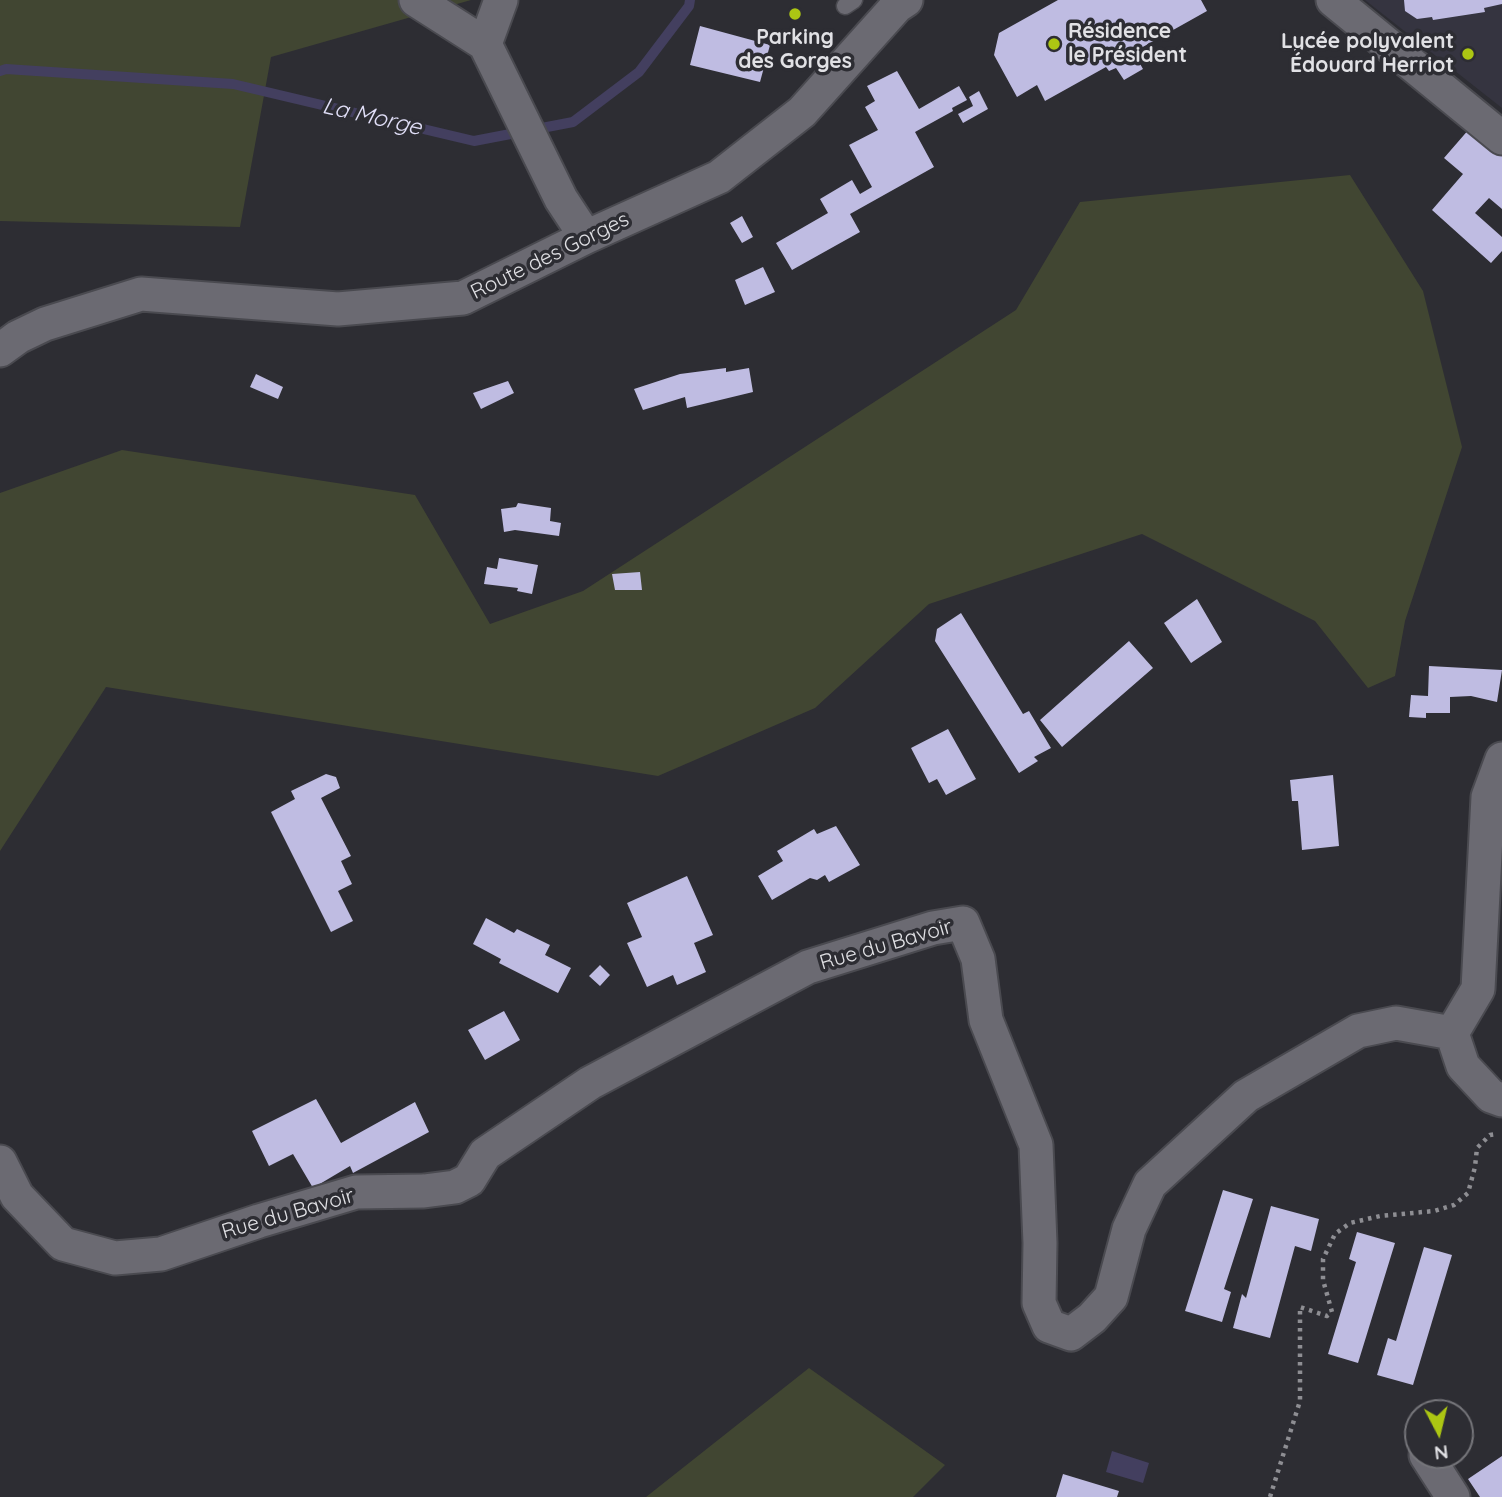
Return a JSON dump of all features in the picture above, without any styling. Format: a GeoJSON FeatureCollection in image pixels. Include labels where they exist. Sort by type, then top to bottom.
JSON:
{"type":"FeatureCollection","features":[{"type":"Feature","properties":{"kind":"street"},"geometry":{"type":"LineString","coordinates":[[416,0],[491,58],[561,200],[586,237]]}},
{"type":"Feature","properties":{"kind":"street"},"geometry":{"type":"LineString","coordinates":[[491,58],[501,0]]}},
{"type":"Feature","properties":{"kind":"street","name":"Route des Gorges"},"geometry":{"type":"LineString","coordinates":[[6,341],[45,324],[141,294],[338,309],[463,298],[586,237],[719,177],[802,112],[897,6],[906,0]]}},
{"type":"Feature","properties":{"kind":"street"},"geometry":{"type":"LineString","coordinates":[[1333,0],[1502,138]]}},
{"type":"Feature","properties":{"kind":"street"},"geometry":{"type":"LineString","coordinates":[[1502,759],[1488,797],[1478,989],[1452,1033],[1463,1066],[1490,1096],[1502,1101]]}},
{"type":"Feature","properties":{"kind":"street","name":"Rue du Bavoir"},"geometry":{"type":"LineString","coordinates":[[0,1162],[17,1196],[63,1244],[115,1258],[161,1254],[356,1192],[424,1191],[454,1187],[470,1180],[485,1154],[590,1083],[808,967],[933,928],[963,923],[978,959],[986,1020],[1036,1145],[1040,1243],[1039,1303],[1049,1326],[1071,1334],[1093,1318],[1111,1297],[1129,1229],[1150,1184],[1246,1096],[1358,1031],[1396,1023],[1452,1033]]}},
{"type":"Feature","properties":{"kind":"street"},"geometry":{"type":"LineString","coordinates":[[1435,1469],[1453,1497]]}},
{"type":"Feature","properties":{"kind":"path"},"geometry":{"type":"LineString","coordinates":[[1270,1497],[1300,1401],[1300,1307],[1327,1317],[1332,1311],[1323,1280],[1323,1259],[1335,1234],[1350,1223],[1380,1216],[1434,1211],[1454,1205],[1468,1194],[1477,1148],[1489,1135],[1502,1133]]}},
{"type":"Feature","properties":{"kind":"shaded area","name":"Lycée polyvalent Édouard Herriot"},"geometry":{"type":"Polygon","coordinates":[[[1365,0],[1502,0],[1502,108],[1365,0]]]}},
{"type":"Feature","properties":{"kind":"shaded area"},"geometry":{"type":"Polygon","coordinates":[[[1112,1451],[1149,1463],[1143,1483],[1106,1472],[1112,1451]]]}},
{"type":"Feature","properties":{"kind":"green space"},"geometry":{"type":"Polygon","coordinates":[[[0,0],[471,0],[271,57],[240,227],[0,221],[0,0]]]}},
{"type":"Feature","properties":{"kind":"green space"},"geometry":{"type":"Polygon","coordinates":[[[1350,175],[1423,291],[1462,447],[1405,621],[1395,676],[1368,688],[1315,621],[1142,534],[929,604],[815,708],[658,776],[106,687],[0,851],[0,493],[122,450],[415,495],[490,624],[583,591],[1016,310],[1080,202],[1350,175]]]}},
{"type":"Feature","properties":{"kind":"green space"},"geometry":{"type":"Polygon","coordinates":[[[809,1368],[945,1465],[913,1497],[646,1497],[809,1368]]]}},
{"type":"Feature","properties":{"kind":"building","name":"Résidence le Président"},"geometry":{"type":"Polygon","coordinates":[[[1058,0],[1201,0],[1207,11],[1141,48],[1147,57],[1139,62],[1143,69],[1124,80],[1116,68],[1109,71],[1106,67],[1045,101],[1037,85],[1017,97],[994,55],[999,33],[1058,0]]]}},
{"type":"Feature","properties":{"kind":"building"},"geometry":{"type":"Polygon","coordinates":[[[1404,0],[1502,0],[1502,4],[1484,8],[1485,12],[1433,20],[1432,17],[1417,19],[1405,11],[1404,0]]]}},
{"type":"Feature","properties":{"kind":"building"},"geometry":{"type":"Polygon","coordinates":[[[700,26],[770,45],[760,82],[690,65],[700,26]]]}},
{"type":"Feature","properties":{"kind":"building"},"geometry":{"type":"Polygon","coordinates":[[[897,71],[919,109],[959,86],[967,100],[915,132],[934,167],[850,214],[860,232],[792,270],[776,243],[828,213],[820,199],[852,180],[860,194],[872,187],[849,145],[878,130],[865,107],[875,101],[867,86],[897,71]]]}},
{"type":"Feature","properties":{"kind":"building"},"geometry":{"type":"Polygon","coordinates":[[[979,91],[988,109],[963,123],[958,114],[973,106],[969,97],[979,91]]]}},
{"type":"Feature","properties":{"kind":"building"},"geometry":{"type":"Polygon","coordinates":[[[1470,128],[1502,154],[1502,209],[1489,198],[1475,213],[1502,237],[1502,251],[1491,263],[1432,210],[1463,174],[1444,158],[1470,128]]]}},
{"type":"Feature","properties":{"kind":"building"},"geometry":{"type":"Polygon","coordinates":[[[742,216],[753,237],[742,243],[730,223],[742,216]]]}},
{"type":"Feature","properties":{"kind":"building"},"geometry":{"type":"Polygon","coordinates":[[[763,267],[775,292],[745,305],[735,280],[763,267]]]}},
{"type":"Feature","properties":{"kind":"building"},"geometry":{"type":"Polygon","coordinates":[[[726,368],[726,372],[749,368],[753,392],[687,408],[685,397],[643,410],[634,389],[680,374],[726,368]]]}},
{"type":"Feature","properties":{"kind":"building"},"geometry":{"type":"Polygon","coordinates":[[[256,374],[283,387],[278,399],[250,387],[256,374]]]}},
{"type":"Feature","properties":{"kind":"building"},"geometry":{"type":"Polygon","coordinates":[[[508,381],[514,393],[481,409],[473,393],[508,381]]]}},
{"type":"Feature","properties":{"kind":"building"},"geometry":{"type":"Polygon","coordinates":[[[518,503],[551,508],[550,521],[561,523],[559,536],[515,530],[504,532],[501,509],[516,507],[518,503]]]}},
{"type":"Feature","properties":{"kind":"building"},"geometry":{"type":"Polygon","coordinates":[[[499,558],[538,565],[532,594],[517,591],[518,588],[484,584],[487,567],[497,569],[499,558]]]}},
{"type":"Feature","properties":{"kind":"building"},"geometry":{"type":"Polygon","coordinates":[[[640,572],[642,590],[615,590],[612,574],[640,572]]]}},
{"type":"Feature","properties":{"kind":"building"},"geometry":{"type":"Polygon","coordinates":[[[1197,599],[1222,642],[1191,663],[1164,623],[1197,599]]]}},
{"type":"Feature","properties":{"kind":"building"},"geometry":{"type":"Polygon","coordinates":[[[961,613],[1023,714],[1029,711],[1051,748],[1034,757],[1038,761],[1019,773],[935,641],[937,629],[961,613]]]}},
{"type":"Feature","properties":{"kind":"building"},"geometry":{"type":"Polygon","coordinates":[[[1129,641],[1153,668],[1062,747],[1040,720],[1129,641]]]}},
{"type":"Feature","properties":{"kind":"building"},"geometry":{"type":"Polygon","coordinates":[[[1429,666],[1502,670],[1497,702],[1471,696],[1450,697],[1450,713],[1426,713],[1426,718],[1409,717],[1411,695],[1428,696],[1429,666]]]}},
{"type":"Feature","properties":{"kind":"building"},"geometry":{"type":"Polygon","coordinates":[[[948,729],[976,779],[946,795],[937,779],[929,783],[911,748],[948,729]]]}},
{"type":"Feature","properties":{"kind":"building"},"geometry":{"type":"Polygon","coordinates":[[[326,774],[336,777],[340,788],[321,798],[351,856],[341,861],[352,884],[338,891],[353,921],[331,932],[271,812],[295,799],[291,791],[326,774]]]}},
{"type":"Feature","properties":{"kind":"building"},"geometry":{"type":"Polygon","coordinates":[[[1333,775],[1339,846],[1302,850],[1298,801],[1292,801],[1290,780],[1333,775]]]}},
{"type":"Feature","properties":{"kind":"building"},"geometry":{"type":"Polygon","coordinates":[[[836,826],[860,865],[829,882],[825,875],[817,880],[810,878],[772,900],[758,876],[783,861],[777,851],[814,829],[817,834],[836,826]]]}},
{"type":"Feature","properties":{"kind":"building"},"geometry":{"type":"Polygon","coordinates":[[[687,876],[713,935],[694,943],[706,972],[677,985],[673,975],[647,987],[627,943],[642,937],[627,903],[687,876]]]}},
{"type":"Feature","properties":{"kind":"building"},"geometry":{"type":"Polygon","coordinates":[[[486,918],[514,933],[517,929],[550,945],[545,955],[571,968],[558,993],[499,963],[501,959],[473,944],[486,918]]]}},
{"type":"Feature","properties":{"kind":"building"},"geometry":{"type":"Polygon","coordinates":[[[600,965],[610,975],[600,986],[589,976],[600,965]]]}},
{"type":"Feature","properties":{"kind":"building"},"geometry":{"type":"Polygon","coordinates":[[[504,1011],[520,1040],[485,1060],[468,1030],[504,1011]]]}},
{"type":"Feature","properties":{"kind":"building"},"geometry":{"type":"Polygon","coordinates":[[[316,1099],[341,1143],[415,1102],[429,1132],[353,1173],[350,1166],[313,1188],[293,1154],[269,1166],[252,1131],[316,1099]]]}},
{"type":"Feature","properties":{"kind":"building"},"geometry":{"type":"Polygon","coordinates":[[[1223,1190],[1253,1199],[1224,1289],[1231,1292],[1222,1322],[1185,1311],[1223,1190]]]}},
{"type":"Feature","properties":{"kind":"building"},"geometry":{"type":"Polygon","coordinates":[[[1271,1206],[1319,1219],[1311,1251],[1295,1246],[1270,1338],[1233,1328],[1242,1294],[1246,1298],[1271,1206]]]}},
{"type":"Feature","properties":{"kind":"building"},"geometry":{"type":"Polygon","coordinates":[[[1357,1232],[1395,1243],[1358,1363],[1328,1354],[1356,1262],[1349,1259],[1357,1232]]]}},
{"type":"Feature","properties":{"kind":"building"},"geometry":{"type":"Polygon","coordinates":[[[1424,1247],[1452,1255],[1413,1385],[1377,1375],[1388,1338],[1396,1341],[1424,1247]]]}},
{"type":"Feature","properties":{"kind":"building"},"geometry":{"type":"Polygon","coordinates":[[[1502,1456],[1502,1497],[1480,1497],[1468,1479],[1502,1456]]]}},
{"type":"Feature","properties":{"kind":"building"},"geometry":{"type":"Polygon","coordinates":[[[1063,1474],[1119,1491],[1117,1497],[1056,1497],[1063,1474]]]}},
{"type":"Feature","properties":{"kind":"waterway","name":"La Morge"},"geometry":{"type":"LineString","coordinates":[[0,71],[6,69],[233,84],[474,141],[573,122],[639,72],[689,6],[690,0]]}},
{"type":"Feature","properties":{"kind":"place","name":"Parking des Gorges"},"geometry":{"type":"Point","coordinates":[795,14]}},
{"type":"Feature","properties":{"kind":"place","name":"Résidence le Président"},"geometry":{"type":"Point","coordinates":[1054,44]}},
{"type":"Feature","properties":{"kind":"place","name":"Lycée polyvalent Édouard Herriot"},"geometry":{"type":"Point","coordinates":[1468,54]}}]}
